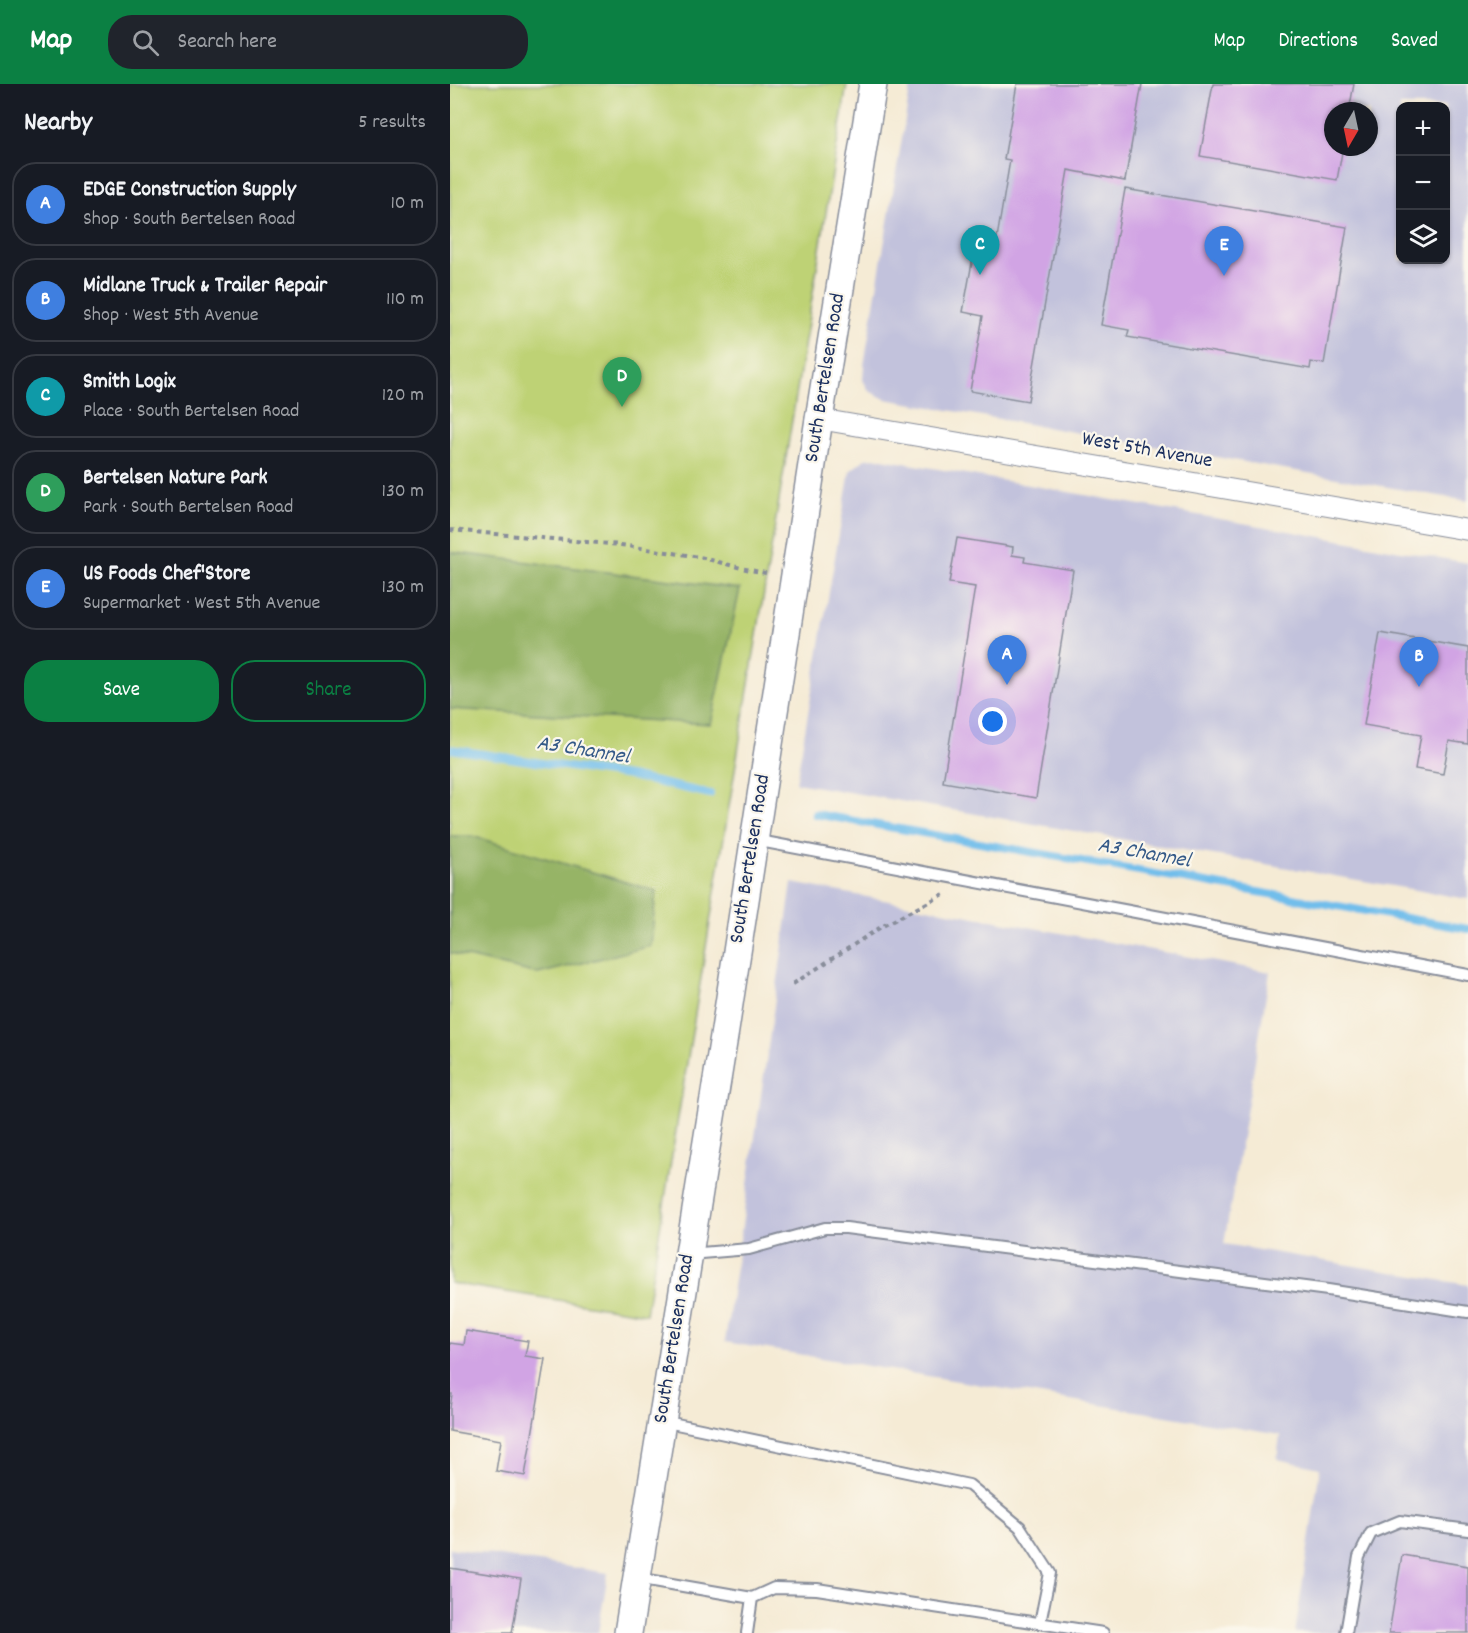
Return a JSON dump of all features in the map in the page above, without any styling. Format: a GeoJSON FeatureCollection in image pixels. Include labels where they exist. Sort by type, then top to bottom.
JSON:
{"type":"FeatureCollection","features":[{"type":"Feature","properties":{"kind":"street","name":"South Bertelsen Road"},"geometry":{"type":"LineString","coordinates":[[628,1633],[873,84]]}},
{"type":"Feature","properties":{"kind":"street","name":"West 5th Avenue"},"geometry":{"type":"LineString","coordinates":[[819,419],[1468,530]]}},
{"type":"Feature","properties":{"kind":"lane"},"geometry":{"type":"LineString","coordinates":[[754,840],[1468,975]]}},
{"type":"Feature","properties":{"kind":"lane"},"geometry":{"type":"LineString","coordinates":[[688,1254],[749,1249],[825,1228],[846,1228],[1328,1290],[1468,1312]]}},
{"type":"Feature","properties":{"kind":"lane"},"geometry":{"type":"LineString","coordinates":[[661,1421],[969,1485],[1020,1527],[1050,1573],[1040,1623]]}},
{"type":"Feature","properties":{"kind":"lane"},"geometry":{"type":"LineString","coordinates":[[1346,1633],[1359,1557],[1371,1533],[1400,1521],[1468,1530]]}},
{"type":"Feature","properties":{"kind":"lane"},"geometry":{"type":"LineString","coordinates":[[637,1578],[752,1598],[774,1588],[816,1589],[1103,1633]]}},
{"type":"Feature","properties":{"kind":"lane"},"geometry":{"type":"LineString","coordinates":[[747,1633],[752,1598]]}},
{"type":"Feature","properties":{"kind":"path"},"geometry":{"type":"LineString","coordinates":[[450,530],[621,545],[700,557],[794,578]]}},
{"type":"Feature","properties":{"kind":"path"},"geometry":{"type":"LineString","coordinates":[[793,984],[881,927],[970,881]]}},
{"type":"Feature","properties":{"kind":"shaded area"},"geometry":{"type":"Polygon","coordinates":[[[911,84],[1468,84],[1468,501],[885,399],[869,391],[863,380],[911,84]]]}},
{"type":"Feature","properties":{"kind":"shaded area"},"geometry":{"type":"Polygon","coordinates":[[[876,458],[1468,563],[1468,899],[796,783],[850,471],[865,459],[876,458]]]}},
{"type":"Feature","properties":{"kind":"shaded area"},"geometry":{"type":"Polygon","coordinates":[[[792,883],[1270,972],[1224,1244],[1468,1285],[1468,1633],[1295,1633],[1320,1468],[1277,1459],[1280,1435],[725,1342],[792,883]]]}},
{"type":"Feature","properties":{"kind":"shaded area"},"geometry":{"type":"Polygon","coordinates":[[[450,1548],[608,1573],[598,1633],[450,1633],[450,1548]]]}},
{"type":"Feature","properties":{"kind":"green space"},"geometry":{"type":"Polygon","coordinates":[[[450,84],[847,84],[646,1314],[450,1283],[450,84]]]}},
{"type":"Feature","properties":{"kind":"green space"},"geometry":{"type":"Polygon","coordinates":[[[450,552],[740,589],[711,724],[450,709],[450,552]]]}},
{"type":"Feature","properties":{"kind":"green space"},"geometry":{"type":"Polygon","coordinates":[[[450,836],[472,836],[656,891],[651,946],[538,974],[450,953],[450,836]]]}},
{"type":"Feature","properties":{"kind":"building"},"geometry":{"type":"Polygon","coordinates":[[[1017,84],[1142,84],[1125,181],[1068,170],[1028,401],[970,391],[983,316],[963,312],[977,235],[997,238],[1010,160],[1004,159],[1017,84]]]}},
{"type":"Feature","properties":{"kind":"building"},"geometry":{"type":"Polygon","coordinates":[[[1213,84],[1354,84],[1351,102],[1324,102],[1324,156],[1341,156],[1337,180],[1200,156],[1213,84]]]}},
{"type":"Feature","properties":{"kind":"building"},"geometry":{"type":"Polygon","coordinates":[[[1125,189],[1347,227],[1324,364],[1311,362],[1310,369],[1127,337],[1129,330],[1101,325],[1125,189]]]}},
{"type":"Feature","properties":{"kind":"building"},"geometry":{"type":"Polygon","coordinates":[[[957,538],[1013,547],[1012,555],[1025,557],[1024,562],[1073,570],[1036,798],[943,782],[975,587],[949,583],[957,538]]]}},
{"type":"Feature","properties":{"kind":"building"},"geometry":{"type":"Polygon","coordinates":[[[1380,633],[1468,648],[1468,744],[1449,741],[1443,774],[1415,769],[1421,735],[1364,725],[1380,633]]]}},
{"type":"Feature","properties":{"kind":"building"},"geometry":{"type":"Polygon","coordinates":[[[466,1331],[528,1341],[525,1356],[545,1359],[525,1476],[496,1471],[501,1440],[450,1431],[452,1394],[450,1394],[450,1343],[464,1345],[466,1331]]]}},
{"type":"Feature","properties":{"kind":"building"},"geometry":{"type":"Polygon","coordinates":[[[1402,1555],[1468,1566],[1468,1633],[1389,1633],[1402,1555]]]}},
{"type":"Feature","properties":{"kind":"building"},"geometry":{"type":"Polygon","coordinates":[[[450,1568],[521,1579],[512,1633],[450,1633],[450,1568]]]}},
{"type":"Feature","properties":{"kind":"waterway","name":"A3 Channel"},"geometry":{"type":"LineString","coordinates":[[450,749],[629,776],[710,794]]}},
{"type":"Feature","properties":{"kind":"waterway","name":"A3 Channel"},"geometry":{"type":"LineString","coordinates":[[815,814],[1468,929]]}},
{"type":"Feature","properties":{"kind":"place","name":"Smith Logix"},"geometry":{"type":"Point","coordinates":[980,275]}},
{"type":"Feature","properties":{"kind":"place","name":"US Foods Chef'Store"},"geometry":{"type":"Point","coordinates":[1224,276]}},
{"type":"Feature","properties":{"kind":"place","name":"Bertelsen Nature Park"},"geometry":{"type":"Point","coordinates":[622,407]}},
{"type":"Feature","properties":{"kind":"place","name":"EDGE Construction Supply"},"geometry":{"type":"Point","coordinates":[1007,685]}},
{"type":"Feature","properties":{"kind":"place","name":"Midlane Truck & Trailer Repair"},"geometry":{"type":"Point","coordinates":[1419,687]}}]}
